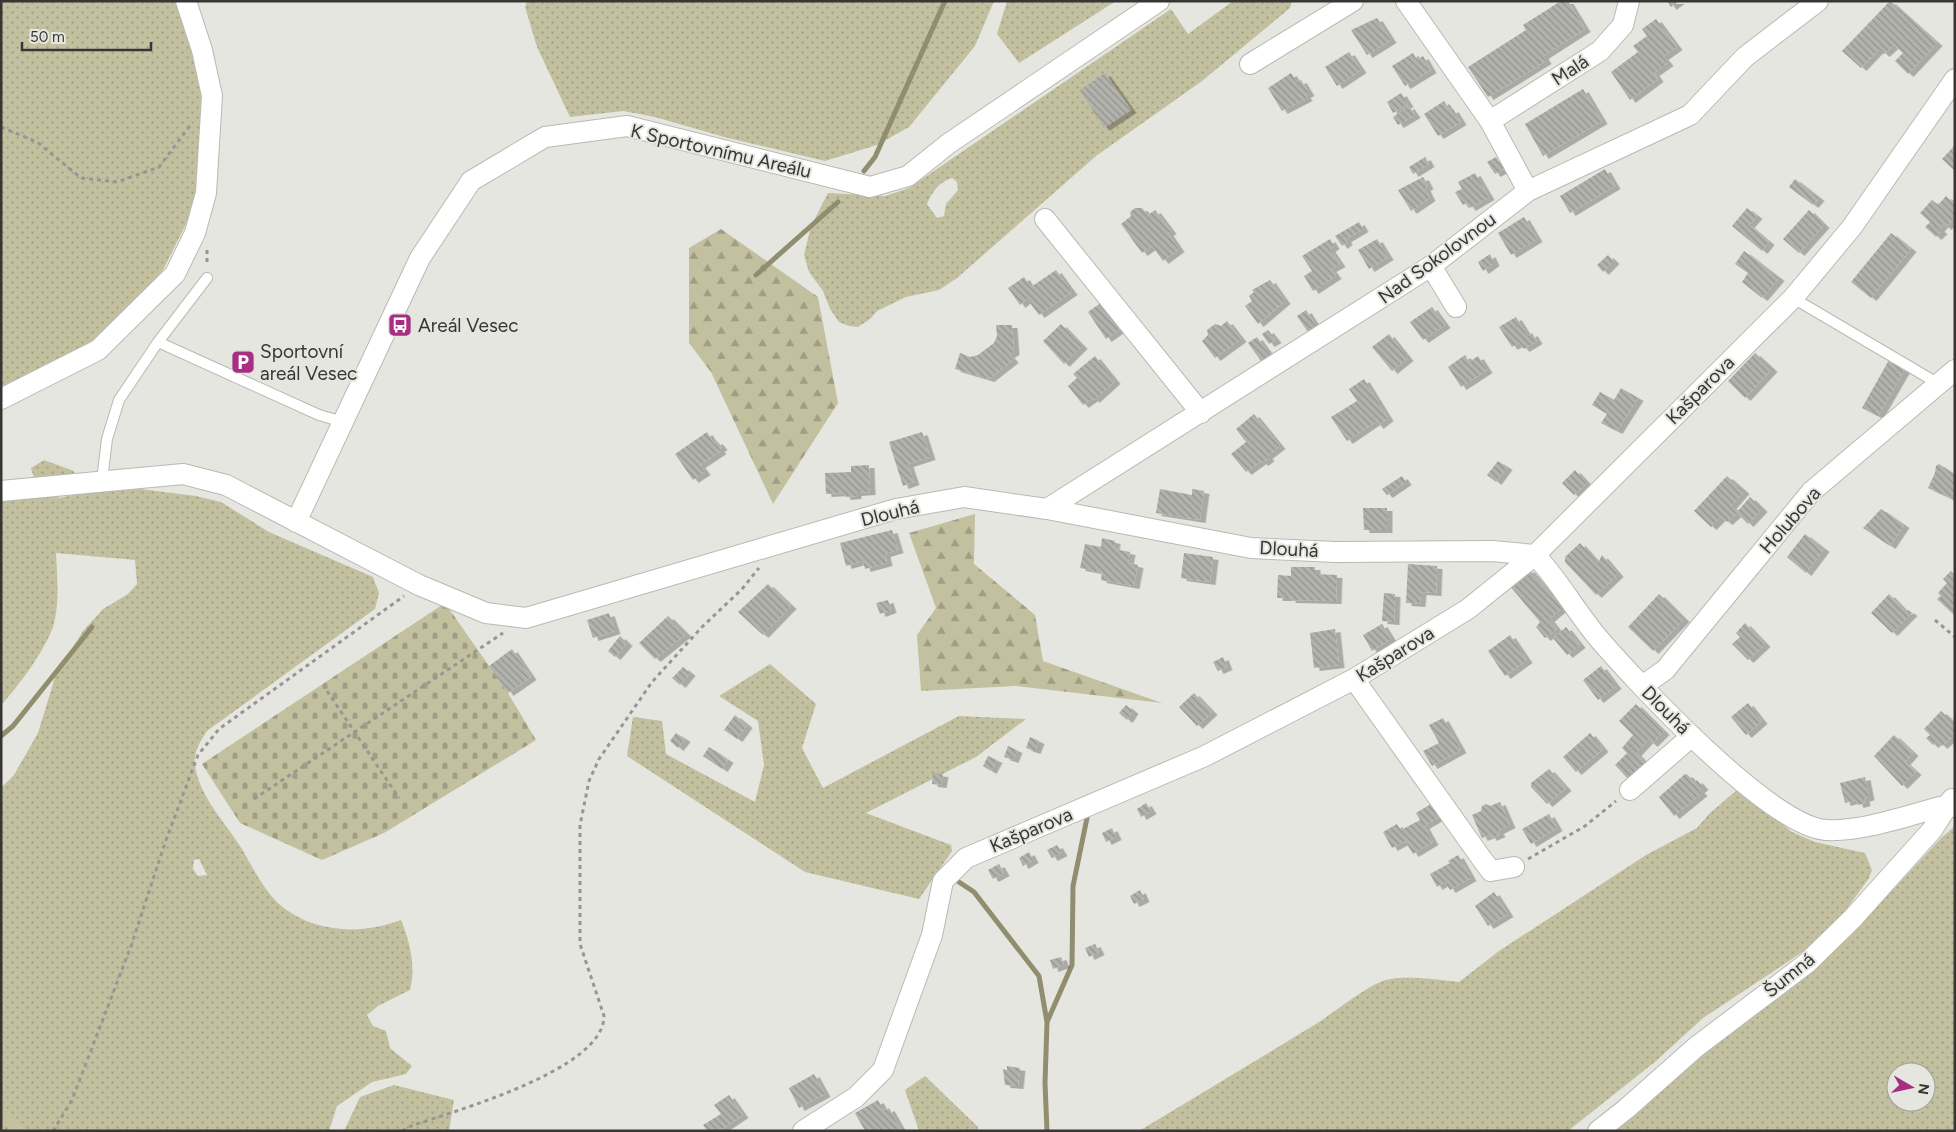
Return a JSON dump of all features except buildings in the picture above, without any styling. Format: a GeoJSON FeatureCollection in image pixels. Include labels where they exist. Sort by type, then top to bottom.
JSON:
{"type":"FeatureCollection","features":[{"type":"Feature","properties":{"kind":"street"},"geometry":{"type":"LineString","coordinates":[[1,399],[98,350],[175,274],[195,233],[206,193],[212,96],[202,50],[186,1]]}},
{"type":"Feature","properties":{"kind":"street","name":"K Sportovnímu Areálu"},"geometry":{"type":"LineString","coordinates":[[296,522],[420,258],[471,182],[545,136],[628,126],[870,187],[908,176],[948,144],[1159,1]]}},
{"type":"Feature","properties":{"kind":"street"},"geometry":{"type":"LineString","coordinates":[[1250,64],[1353,1]]}},
{"type":"Feature","properties":{"kind":"street"},"geometry":{"type":"LineString","coordinates":[[1406,1],[1490,121],[1528,191]]}},
{"type":"Feature","properties":{"kind":"street","name":"Malá"},"geometry":{"type":"LineString","coordinates":[[1490,121],[1600,51],[1623,25],[1629,1]]}},
{"type":"Feature","properties":{"kind":"street","name":"Nad Sokolovnou"},"geometry":{"type":"LineString","coordinates":[[1047,509],[1431,266],[1528,191],[1690,115],[1746,57],[1818,1]]}},
{"type":"Feature","properties":{"kind":"street","name":"Kašparova"},"geometry":{"type":"LineString","coordinates":[[803,1131],[856,1097],[883,1070],[892,1050],[932,934],[943,881],[966,858],[1205,756],[1354,679],[1468,609],[1535,555],[1793,298],[1852,228],[1955,79]]}},
{"type":"Feature","properties":{"kind":"street"},"geometry":{"type":"LineString","coordinates":[[1045,219],[1201,413]]}},
{"type":"Feature","properties":{"kind":"street"},"geometry":{"type":"LineString","coordinates":[[1431,266],[1456,307]]}},
{"type":"Feature","properties":{"kind":"street","name":"Holubova"},"geometry":{"type":"LineString","coordinates":[[1642,686],[1665,670],[1811,492],[1955,370]]}},
{"type":"Feature","properties":{"kind":"street"},"geometry":{"type":"LineString","coordinates":[[1,491],[102,480],[183,474],[226,485],[419,586]]}},
{"type":"Feature","properties":{"kind":"street","name":"Dlouhá"},"geometry":{"type":"LineString","coordinates":[[419,586],[486,613],[526,618],[896,510],[964,497],[1047,509],[1251,548],[1336,552],[1492,551],[1535,555],[1598,638],[1642,686],[1692,736],[1756,792],[1806,826],[1824,830],[1850,829],[1952,802]]}},
{"type":"Feature","properties":{"kind":"street"},"geometry":{"type":"LineString","coordinates":[[1354,679],[1484,862],[1492,871],[1514,867]]}},
{"type":"Feature","properties":{"kind":"street"},"geometry":{"type":"LineString","coordinates":[[1630,790],[1692,736]]}},
{"type":"Feature","properties":{"kind":"street","name":"Šumná"},"geometry":{"type":"LineString","coordinates":[[1598,1131],[1626,1109],[1696,1047],[1807,963],[1853,918],[1932,830],[1952,802]]}},
{"type":"Feature","properties":{"kind":"lane"},"geometry":{"type":"LineString","coordinates":[[102,480],[106,439],[119,400],[158,342],[206,278]]}},
{"type":"Feature","properties":{"kind":"lane"},"geometry":{"type":"LineString","coordinates":[[1793,298],[1939,384]]}},
{"type":"Feature","properties":{"kind":"lane"},"geometry":{"type":"LineString","coordinates":[[158,342],[319,415],[343,422]]}},
{"type":"Feature","properties":{"kind":"path"},"geometry":{"type":"LineString","coordinates":[[1,127],[37,142],[81,178],[117,182],[160,167],[194,120]]}},
{"type":"Feature","properties":{"kind":"path"},"geometry":{"type":"LineString","coordinates":[[402,1131],[410,1126],[500,1095],[571,1062],[589,1048],[597,1037],[604,1025],[604,1016],[580,944],[580,825],[590,781],[599,759],[652,682],[761,566]]}},
{"type":"Feature","properties":{"kind":"path"},"geometry":{"type":"LineString","coordinates":[[53,1131],[72,1100],[131,946],[166,840],[198,755],[219,729],[419,586]]}},
{"type":"Feature","properties":{"kind":"path"},"geometry":{"type":"LineString","coordinates":[[1935,620],[1955,637]]}},
{"type":"Feature","properties":{"kind":"path"},"geometry":{"type":"LineString","coordinates":[[254,799],[478,650]]}},
{"type":"Feature","properties":{"kind":"path"},"geometry":{"type":"LineString","coordinates":[[327,691],[399,798]]}},
{"type":"Feature","properties":{"kind":"path"},"geometry":{"type":"LineString","coordinates":[[1514,867],[1585,826],[1630,790]]}},
{"type":"Feature","properties":{"kind":"green space"},"geometry":{"type":"Polygon","coordinates":[[[2,1],[182,1],[203,97],[200,177],[186,224],[163,270],[136,303],[115,324],[73,355],[1,394],[2,1]]]}},
{"type":"Feature","properties":{"kind":"green space"},"geometry":{"type":"Polygon","coordinates":[[[527,1],[994,1],[975,46],[909,127],[877,145],[825,161],[724,137],[655,117],[623,111],[570,117],[537,47],[525,7],[527,1]]]}},
{"type":"Feature","properties":{"kind":"green space"},"geometry":{"type":"Polygon","coordinates":[[[1007,1],[1116,1],[1019,63],[997,34],[1007,1]]]}},
{"type":"Feature","properties":{"kind":"green space"},"geometry":{"type":"Polygon","coordinates":[[[1233,1],[1292,1],[1290,8],[1202,81],[1096,156],[957,278],[939,290],[906,297],[877,311],[870,319],[858,327],[839,322],[830,309],[823,291],[809,272],[804,255],[811,226],[828,193],[885,196],[909,188],[1171,9],[1188,34],[1233,1]],[[952,178],[947,180],[936,188],[931,195],[927,204],[937,218],[944,216],[946,204],[958,190],[957,182],[952,178]]]}},
{"type":"Feature","properties":{"kind":"green space"},"geometry":{"type":"Polygon","coordinates":[[[721,229],[818,297],[838,403],[773,504],[711,372],[689,343],[689,248],[721,229]]]}},
{"type":"Feature","properties":{"kind":"green space"},"geometry":{"type":"Polygon","coordinates":[[[44,460],[74,471],[78,488],[54,499],[116,486],[196,496],[221,502],[269,532],[373,577],[379,593],[375,609],[207,731],[195,756],[198,778],[214,810],[242,849],[262,884],[281,905],[304,920],[328,927],[364,929],[401,920],[404,928],[412,963],[410,990],[378,1006],[367,1015],[373,1026],[386,1031],[390,1048],[412,1066],[406,1074],[372,1082],[337,1106],[329,1131],[25,1131],[1,1111],[1,788],[14,775],[38,733],[56,674],[83,631],[103,609],[128,594],[137,584],[135,560],[56,553],[57,600],[53,627],[30,668],[1,705],[1,488],[39,494],[31,468],[44,460]],[[199,859],[194,860],[193,869],[198,876],[207,875],[199,859]]]}},
{"type":"Feature","properties":{"kind":"green space"},"geometry":{"type":"Polygon","coordinates":[[[975,514],[974,564],[1035,615],[1043,661],[1162,703],[1015,686],[921,691],[917,635],[936,608],[909,533],[975,514]]]}},
{"type":"Feature","properties":{"kind":"green space"},"geometry":{"type":"Polygon","coordinates":[[[445,603],[508,693],[536,740],[384,833],[322,860],[240,823],[202,764],[445,603]]]}},
{"type":"Feature","properties":{"kind":"green space"},"geometry":{"type":"Polygon","coordinates":[[[770,664],[816,704],[802,748],[823,788],[959,716],[1026,719],[976,757],[866,813],[951,845],[952,851],[919,899],[805,872],[627,756],[633,717],[662,721],[666,754],[755,802],[764,765],[758,721],[719,696],[770,664]]]}},
{"type":"Feature","properties":{"kind":"green space"},"geometry":{"type":"Polygon","coordinates":[[[1738,789],[1792,832],[1815,842],[1865,853],[1872,870],[1869,878],[1838,921],[1804,951],[1703,1018],[1656,1061],[1568,1131],[1139,1131],[1319,1022],[1379,983],[1386,980],[1403,978],[1459,982],[1499,951],[1646,855],[1697,828],[1709,814],[1738,789]]]}},
{"type":"Feature","properties":{"kind":"green space"},"geometry":{"type":"Polygon","coordinates":[[[1955,826],[1955,1131],[1610,1131],[1678,1073],[1848,938],[1941,838],[1955,826]]]}},
{"type":"Feature","properties":{"kind":"green space"},"geometry":{"type":"Polygon","coordinates":[[[925,1076],[978,1127],[978,1131],[919,1131],[905,1090],[925,1076]]]}},
{"type":"Feature","properties":{"kind":"green space"},"geometry":{"type":"Polygon","coordinates":[[[394,1085],[454,1100],[449,1131],[344,1131],[360,1097],[394,1085]]]}},
{"type":"Feature","properties":{"kind":"green space"},"geometry":{"type":"Polygon","coordinates":[[[2,1111],[25,1131],[1,1131],[2,1111]]]}},
{"type":"Feature","properties":{"kind":"waterway"},"geometry":{"type":"LineString","coordinates":[[864,171],[875,157],[945,1]]}},
{"type":"Feature","properties":{"kind":"waterway"},"geometry":{"type":"LineString","coordinates":[[756,275],[838,202]]}},
{"type":"Feature","properties":{"kind":"waterway"},"geometry":{"type":"LineString","coordinates":[[1,736],[13,726],[92,627]]}},
{"type":"Feature","properties":{"kind":"waterway"},"geometry":{"type":"LineString","coordinates":[[1047,1131],[1045,1083],[1047,1022],[1072,965],[1073,886],[1087,818]]}},
{"type":"Feature","properties":{"kind":"waterway"},"geometry":{"type":"LineString","coordinates":[[953,878],[974,892],[1039,976],[1047,1022]]}},
{"type":"Feature","properties":{"kind":"place","name":"Areál Vesec"},"geometry":{"type":"Point","coordinates":[400,325]}},
{"type":"Feature","properties":{"kind":"place","name":"Sportovní areál Vesec"},"geometry":{"type":"Point","coordinates":[243,362]}}]}
